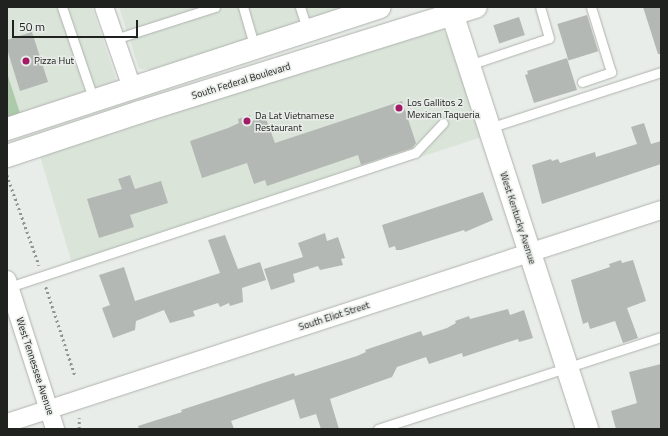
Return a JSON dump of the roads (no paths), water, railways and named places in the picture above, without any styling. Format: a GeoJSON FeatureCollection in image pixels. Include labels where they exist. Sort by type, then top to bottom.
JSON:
{"type":"FeatureCollection","features":[{"type":"Feature","properties":{"kind":"main road"},"geometry":{"type":"LineString","coordinates":[[7,129],[380,7]]}},
{"type":"Feature","properties":{"kind":"main road","name":"South Federal Boulevard"},"geometry":{"type":"LineString","coordinates":[[7,156],[451,11],[476,7]]}},
{"type":"Feature","properties":{"kind":"main road","name":"West Kentucky Avenue"},"geometry":{"type":"LineString","coordinates":[[451,11],[587,429]]}},
{"type":"Feature","properties":{"kind":"street"},"geometry":{"type":"LineString","coordinates":[[104,7],[132,88]]}},
{"type":"Feature","properties":{"kind":"street","name":"South Eliot Street"},"geometry":{"type":"LineString","coordinates":[[7,423],[661,210]]}},
{"type":"Feature","properties":{"kind":"street","name":"West Tennessee Avenue"},"geometry":{"type":"LineString","coordinates":[[8,282],[55,429]]}},
{"type":"Feature","properties":{"kind":"lane"},"geometry":{"type":"LineString","coordinates":[[62,7],[94,101]]}},
{"type":"Feature","properties":{"kind":"lane"},"geometry":{"type":"LineString","coordinates":[[115,39],[215,7]]}},
{"type":"Feature","properties":{"kind":"lane"},"geometry":{"type":"LineString","coordinates":[[243,7],[255,48]]}},
{"type":"Feature","properties":{"kind":"lane"},"geometry":{"type":"LineString","coordinates":[[300,7],[308,31]]}},
{"type":"Feature","properties":{"kind":"lane"},"geometry":{"type":"LineString","coordinates":[[469,65],[549,38],[540,7]]}},
{"type":"Feature","properties":{"kind":"lane"},"geometry":{"type":"LineString","coordinates":[[591,7],[616,87]]}},
{"type":"Feature","properties":{"kind":"lane"},"geometry":{"type":"LineString","coordinates":[[582,82],[611,72]]}},
{"type":"Feature","properties":{"kind":"lane"},"geometry":{"type":"LineString","coordinates":[[489,128],[661,72]]}},
{"type":"Feature","properties":{"kind":"lane"},"geometry":{"type":"LineString","coordinates":[[8,282],[415,153],[443,123]]}},
{"type":"Feature","properties":{"kind":"lane"},"geometry":{"type":"LineString","coordinates":[[378,429],[661,337]]}},
{"type":"Feature","properties":{"kind":"place","name":"Pizza Hut"},"geometry":{"type":"Point","coordinates":[26,61]}},
{"type":"Feature","properties":{"kind":"place","name":"Los Gallitos 2 Mexican Taqueria"},"geometry":{"type":"Point","coordinates":[399,108]}},
{"type":"Feature","properties":{"kind":"place","name":"Da Lat Vietnamese Restaurant"},"geometry":{"type":"Point","coordinates":[247,121]}}]}
